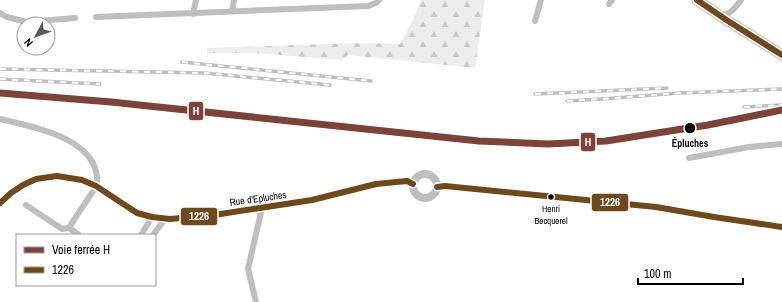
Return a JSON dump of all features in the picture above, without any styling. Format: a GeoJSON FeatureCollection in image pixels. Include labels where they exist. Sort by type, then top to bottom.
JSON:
{"type":"FeatureCollection","features":[{"type":"Feature","properties":{"kind":"main road"},"geometry":{"type":"LineString","coordinates":[[697,0],[782,55]]}},
{"type":"Feature","properties":{"kind":"street"},"geometry":{"type":"LineString","coordinates":[[193,14],[196,0]]}},
{"type":"Feature","properties":{"kind":"street"},"geometry":{"type":"LineString","coordinates":[[232,11],[234,0]]}},
{"type":"Feature","properties":{"kind":"street"},"geometry":{"type":"LineString","coordinates":[[96,17],[368,6],[379,0]]}},
{"type":"Feature","properties":{"kind":"street"},"geometry":{"type":"LineString","coordinates":[[535,20],[541,0]]}},
{"type":"Feature","properties":{"kind":"street"},"geometry":{"type":"LineString","coordinates":[[735,26],[733,20],[734,10],[740,0]]}},
{"type":"Feature","properties":{"kind":"street"},"geometry":{"type":"LineString","coordinates":[[718,15],[726,15],[734,10]]}},
{"type":"Feature","properties":{"kind":"street"},"geometry":{"type":"LineString","coordinates":[[0,13],[7,17],[27,22],[76,18]]}},
{"type":"Feature","properties":{"kind":"street"},"geometry":{"type":"LineString","coordinates":[[0,119],[24,124],[56,134],[70,141],[86,153],[93,161],[97,176],[96,186],[69,228]]}},
{"type":"Feature","properties":{"kind":"street"},"geometry":{"type":"LineString","coordinates":[[689,158],[750,147],[782,144]]}},
{"type":"Feature","properties":{"kind":"street"},"geometry":{"type":"LineString","coordinates":[[428,174],[435,179],[437,187],[431,197],[423,198],[416,194],[413,184],[417,177],[428,174]]}},
{"type":"Feature","properties":{"kind":"street","name":"Rue d'Epluches"},"geometry":{"type":"LineString","coordinates":[[0,203],[23,185],[50,177],[64,177],[82,180],[96,186],[138,213],[165,219],[208,215],[312,200],[387,183],[407,181],[413,184]]}},
{"type":"Feature","properties":{"kind":"street"},"geometry":{"type":"LineString","coordinates":[[437,187],[445,186],[618,202],[714,218],[782,227]]}},
{"type":"Feature","properties":{"kind":"street"},"geometry":{"type":"LineString","coordinates":[[26,205],[62,229],[69,228],[78,234]]}},
{"type":"Feature","properties":{"kind":"street"},"geometry":{"type":"LineString","coordinates":[[256,302],[248,269],[262,208]]}},
{"type":"Feature","properties":{"kind":"street"},"geometry":{"type":"LineString","coordinates":[[142,234],[152,217]]}},
{"type":"Feature","properties":{"kind":"street"},"geometry":{"type":"LineString","coordinates":[[154,234],[165,219]]}},
{"type":"Feature","properties":{"kind":"green space"},"geometry":{"type":"Polygon","coordinates":[[[421,0],[485,0],[475,68],[348,55],[342,60],[255,53],[207,53],[207,48],[356,43],[400,44],[413,20],[421,0]]]}},
{"type":"Feature","properties":{"kind":"railway"},"geometry":{"type":"LineString","coordinates":[[182,62],[371,81]]}},
{"type":"Feature","properties":{"kind":"railway"},"geometry":{"type":"LineString","coordinates":[[0,69],[205,73],[330,85]]}},
{"type":"Feature","properties":{"kind":"railway"},"geometry":{"type":"LineString","coordinates":[[0,79],[100,84]]}},
{"type":"Feature","properties":{"kind":"railway"},"geometry":{"type":"LineString","coordinates":[[535,94],[667,88]]}},
{"type":"Feature","properties":{"kind":"railway"},"geometry":{"type":"LineString","coordinates":[[567,101],[680,93],[782,89]]}},
{"type":"Feature","properties":{"kind":"railway"},"geometry":{"type":"LineString","coordinates":[[744,107],[782,105]]}},
{"type":"Feature","properties":{"kind":"rail line","name":"H"},"geometry":{"type":"LineString","coordinates":[[0,93],[111,102],[479,141],[548,144],[606,141],[708,125],[782,110]]}},
{"type":"Feature","properties":{"kind":"transit line","name":"1226"},"geometry":{"type":"LineString","coordinates":[[697,0],[782,55]]}},
{"type":"Feature","properties":{"kind":"transit line","name":"1226"},"geometry":{"type":"LineString","coordinates":[[0,203],[23,185],[36,179],[57,176],[82,180],[96,186],[137,213],[152,217],[170,219],[214,215],[312,200],[376,184],[407,181],[413,184]]}},
{"type":"Feature","properties":{"kind":"transit line","name":"1226"},"geometry":{"type":"LineString","coordinates":[[437,187],[445,186],[656,207],[782,227]]}},
{"type":"Feature","properties":{"kind":"place","name":"Épluches"},"geometry":{"type":"Point","coordinates":[690,128]}},
{"type":"Feature","properties":{"kind":"place","name":"Henri Becquerel"},"geometry":{"type":"Point","coordinates":[551,197]}}]}
